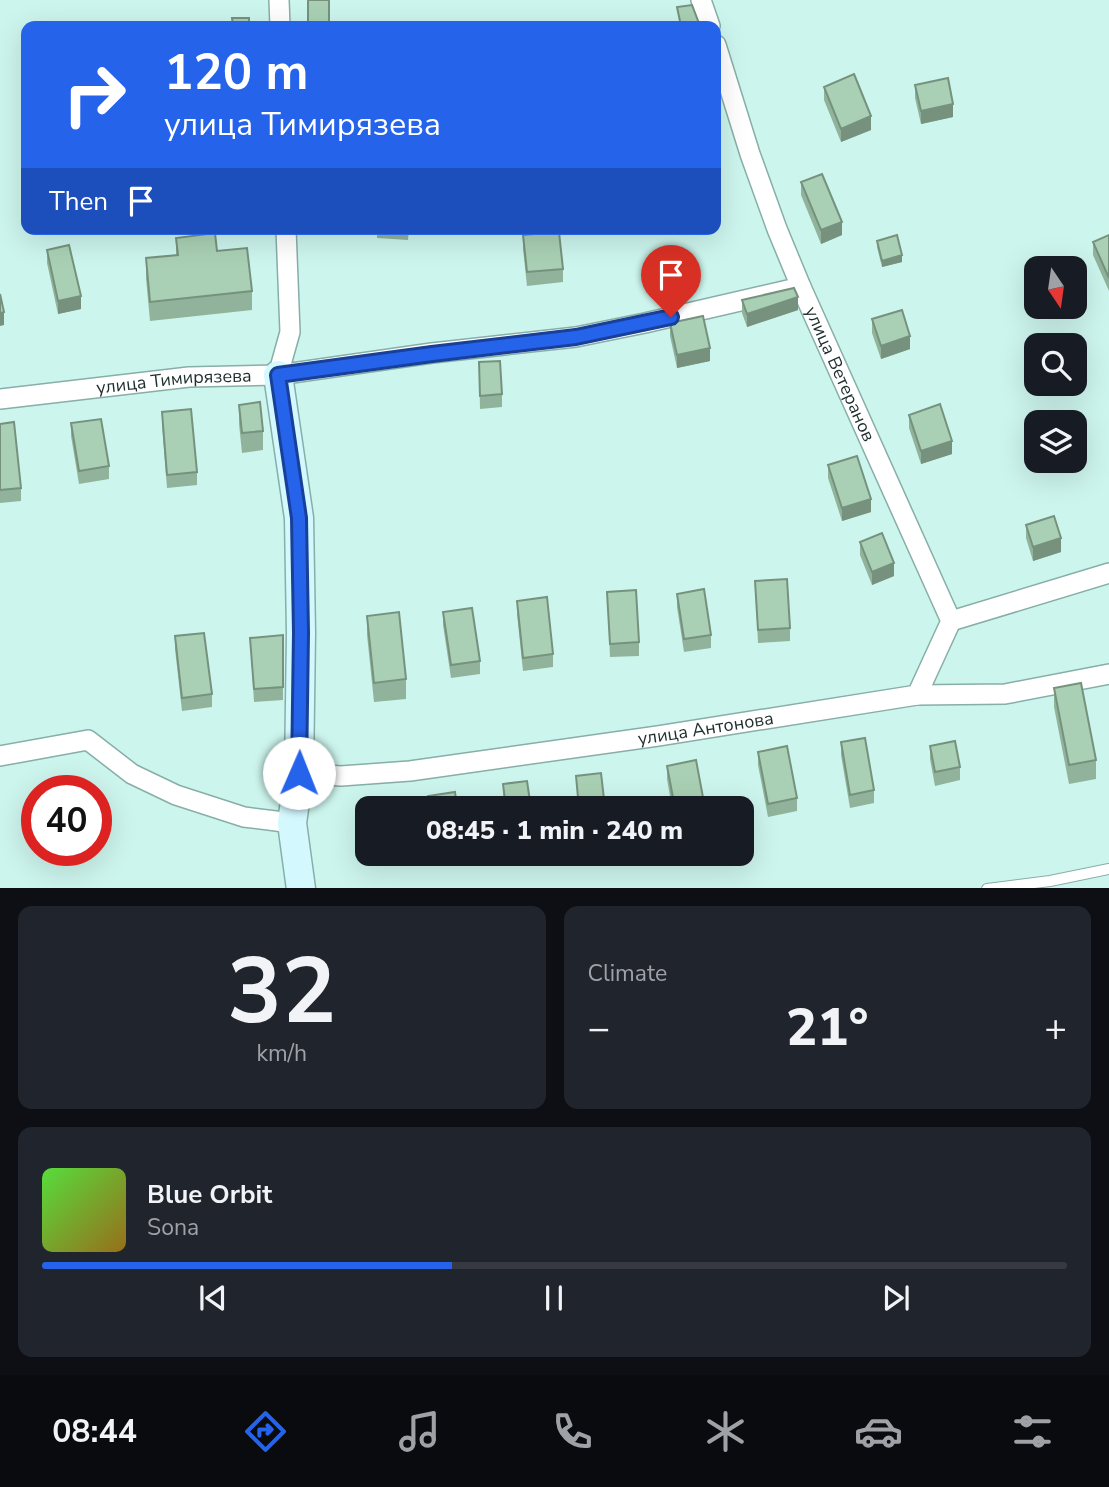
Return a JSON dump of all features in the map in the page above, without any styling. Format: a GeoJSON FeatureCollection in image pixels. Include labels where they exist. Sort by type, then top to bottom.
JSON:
{"type":"FeatureCollection","features":[{"type":"Feature","properties":{"kind":"street"},"geometry":{"type":"LineString","coordinates":[[279,0],[280,21]]}},
{"type":"Feature","properties":{"kind":"street"},"geometry":{"type":"LineString","coordinates":[[701,0],[708,21]]}},
{"type":"Feature","properties":{"kind":"street","name":"улица Ветеранов"},"geometry":{"type":"LineString","coordinates":[[721,61],[750,155],[777,229],[951,621]]}},
{"type":"Feature","properties":{"kind":"street"},"geometry":{"type":"LineString","coordinates":[[286,235],[289,332],[278,375],[299,518],[299,773],[292,823],[301,888]]}},
{"type":"Feature","properties":{"kind":"street","name":"улица Тимирязева"},"geometry":{"type":"LineString","coordinates":[[0,399],[189,377],[278,375],[576,337],[802,287]]}},
{"type":"Feature","properties":{"kind":"street"},"geometry":{"type":"LineString","coordinates":[[917,695],[951,621],[1109,573]]}},
{"type":"Feature","properties":{"kind":"street","name":"улица Антонова"},"geometry":{"type":"LineString","coordinates":[[299,773],[341,776],[410,771],[658,736],[917,695],[1006,694],[1109,674]]}},
{"type":"Feature","properties":{"kind":"street"},"geometry":{"type":"LineString","coordinates":[[0,756],[88,740],[132,774],[176,795],[244,817],[292,823]]}},
{"type":"Feature","properties":{"kind":"lane"},"geometry":{"type":"LineString","coordinates":[[987,888],[1050,881],[1109,870]]}},
{"type":"Feature","properties":{"kind":"building"},"geometry":{"type":"Polygon","coordinates":[[[308,0],[329,0],[329,21],[308,21],[308,0]]]}},
{"type":"Feature","properties":{"kind":"building"},"geometry":{"type":"Polygon","coordinates":[[[692,5],[698,21],[680,21],[677,7],[692,5]]]}},
{"type":"Feature","properties":{"kind":"building"},"geometry":{"type":"Polygon","coordinates":[[[232,18],[249,18],[249,21],[232,21],[232,18]]]}},
{"type":"Feature","properties":{"kind":"building"},"geometry":{"type":"Polygon","coordinates":[[[854,74],[871,116],[841,129],[824,87],[854,74]]]}},
{"type":"Feature","properties":{"kind":"building"},"geometry":{"type":"Polygon","coordinates":[[[948,78],[953,104],[921,111],[915,85],[948,78]]]}},
{"type":"Feature","properties":{"kind":"building"},"geometry":{"type":"Polygon","coordinates":[[[822,174],[842,222],[821,230],[801,182],[822,174]]]}},
{"type":"Feature","properties":{"kind":"building"},"geometry":{"type":"Polygon","coordinates":[[[215,235],[217,251],[247,248],[252,291],[150,302],[146,258],[178,255],[176,238],[215,235]]]}},
{"type":"Feature","properties":{"kind":"building"},"geometry":{"type":"Polygon","coordinates":[[[523,235],[559,235],[563,269],[527,272],[523,235]]]}},
{"type":"Feature","properties":{"kind":"building"},"geometry":{"type":"Polygon","coordinates":[[[897,235],[902,255],[882,261],[877,241],[897,235]]]}},
{"type":"Feature","properties":{"kind":"building"},"geometry":{"type":"Polygon","coordinates":[[[1109,235],[1109,278],[1093,242],[1109,235]]]}},
{"type":"Feature","properties":{"kind":"building"},"geometry":{"type":"Polygon","coordinates":[[[69,245],[81,296],[58,301],[47,250],[69,245]]]}},
{"type":"Feature","properties":{"kind":"building"},"geometry":{"type":"Polygon","coordinates":[[[794,288],[798,297],[747,314],[742,300],[794,288]]]}},
{"type":"Feature","properties":{"kind":"building"},"geometry":{"type":"Polygon","coordinates":[[[0,294],[4,312],[0,313],[0,294]]]}},
{"type":"Feature","properties":{"kind":"building"},"geometry":{"type":"Polygon","coordinates":[[[902,310],[910,336],[881,346],[872,319],[902,310]]]}},
{"type":"Feature","properties":{"kind":"building"},"geometry":{"type":"Polygon","coordinates":[[[703,316],[710,348],[677,355],[670,323],[703,316]]]}},
{"type":"Feature","properties":{"kind":"building"},"geometry":{"type":"Polygon","coordinates":[[[500,361],[502,394],[480,396],[479,362],[500,361]]]}},
{"type":"Feature","properties":{"kind":"building"},"geometry":{"type":"Polygon","coordinates":[[[260,402],[263,431],[242,433],[239,405],[260,402]]]}},
{"type":"Feature","properties":{"kind":"building"},"geometry":{"type":"Polygon","coordinates":[[[940,404],[952,441],[921,451],[909,415],[940,404]]]}},
{"type":"Feature","properties":{"kind":"building"},"geometry":{"type":"Polygon","coordinates":[[[191,409],[197,472],[167,475],[162,412],[191,409]]]}},
{"type":"Feature","properties":{"kind":"building"},"geometry":{"type":"Polygon","coordinates":[[[101,419],[109,466],[79,471],[71,423],[101,419]]]}},
{"type":"Feature","properties":{"kind":"building"},"geometry":{"type":"Polygon","coordinates":[[[14,422],[21,488],[0,490],[0,424],[14,422]]]}},
{"type":"Feature","properties":{"kind":"building"},"geometry":{"type":"Polygon","coordinates":[[[857,456],[871,499],[842,508],[828,465],[857,456]]]}},
{"type":"Feature","properties":{"kind":"building"},"geometry":{"type":"Polygon","coordinates":[[[1054,516],[1061,538],[1033,547],[1026,525],[1054,516]]]}},
{"type":"Feature","properties":{"kind":"building"},"geometry":{"type":"Polygon","coordinates":[[[882,533],[894,563],[872,572],[860,542],[882,533]]]}},
{"type":"Feature","properties":{"kind":"building"},"geometry":{"type":"Polygon","coordinates":[[[787,579],[790,628],[758,630],[755,581],[787,579]]]}},
{"type":"Feature","properties":{"kind":"building"},"geometry":{"type":"Polygon","coordinates":[[[704,589],[711,635],[684,639],[677,594],[704,589]]]}},
{"type":"Feature","properties":{"kind":"building"},"geometry":{"type":"Polygon","coordinates":[[[636,590],[639,642],[610,644],[607,592],[636,590]]]}},
{"type":"Feature","properties":{"kind":"building"},"geometry":{"type":"Polygon","coordinates":[[[547,597],[553,654],[523,658],[517,601],[547,597]]]}},
{"type":"Feature","properties":{"kind":"building"},"geometry":{"type":"Polygon","coordinates":[[[472,608],[480,661],[451,665],[443,612],[472,608]]]}},
{"type":"Feature","properties":{"kind":"building"},"geometry":{"type":"Polygon","coordinates":[[[399,612],[406,679],[374,683],[367,616],[399,612]]]}},
{"type":"Feature","properties":{"kind":"building"},"geometry":{"type":"Polygon","coordinates":[[[204,633],[212,694],[182,698],[175,636],[204,633]]]}},
{"type":"Feature","properties":{"kind":"building"},"geometry":{"type":"Polygon","coordinates":[[[283,635],[283,687],[254,689],[250,638],[283,635]]]}},
{"type":"Feature","properties":{"kind":"building"},"geometry":{"type":"Polygon","coordinates":[[[1081,683],[1096,760],[1069,765],[1054,688],[1081,683]]]}},
{"type":"Feature","properties":{"kind":"building"},"geometry":{"type":"Polygon","coordinates":[[[865,738],[874,790],[850,795],[841,742],[865,738]]]}},
{"type":"Feature","properties":{"kind":"building"},"geometry":{"type":"Polygon","coordinates":[[[955,741],[960,767],[935,772],[930,746],[955,741]]]}},
{"type":"Feature","properties":{"kind":"building"},"geometry":{"type":"Polygon","coordinates":[[[787,746],[797,798],[768,804],[758,752],[787,746]]]}},
{"type":"Feature","properties":{"kind":"building"},"geometry":{"type":"Polygon","coordinates":[[[696,760],[703,796],[673,796],[667,766],[696,760]]]}},
{"type":"Feature","properties":{"kind":"building"},"geometry":{"type":"Polygon","coordinates":[[[601,773],[604,796],[578,796],[576,776],[601,773]]]}},
{"type":"Feature","properties":{"kind":"building"},"geometry":{"type":"Polygon","coordinates":[[[527,781],[529,796],[504,796],[503,784],[527,781]]]}},
{"type":"Feature","properties":{"kind":"building"},"geometry":{"type":"Polygon","coordinates":[[[455,792],[456,796],[428,796],[455,792]]]}},
{"type":"Feature","properties":{"kind":"route"},"geometry":{"type":"LineString","coordinates":[[299,773],[299,518],[278,375],[576,337],[671,317]]}}]}
